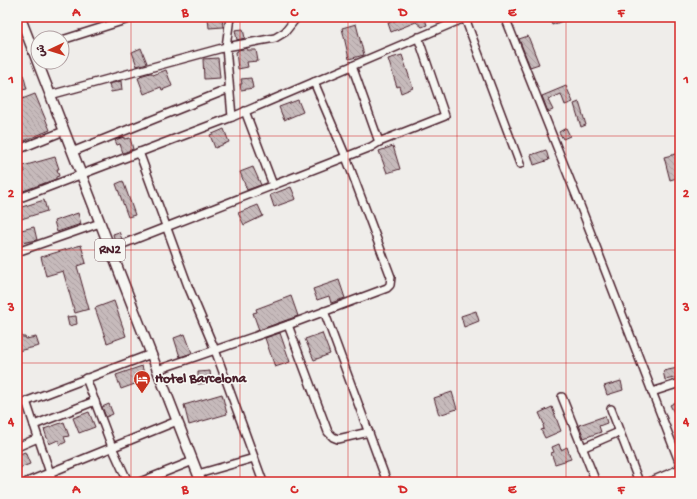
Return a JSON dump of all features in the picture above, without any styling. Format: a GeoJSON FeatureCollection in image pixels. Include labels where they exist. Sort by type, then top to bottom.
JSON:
{"type":"FeatureCollection","features":[{"type":"Feature","properties":{"kind":"main road","name":"RN2"},"geometry":{"type":"LineString","coordinates":[[20,17],[20,28],[30,41]]}},
{"type":"Feature","properties":{"kind":"main road","name":"RN2"},"geometry":{"type":"LineString","coordinates":[[42,70],[50,96],[199,478]]}},
{"type":"Feature","properties":{"kind":"street"},"geometry":{"type":"LineString","coordinates":[[70,37],[135,17]]}},
{"type":"Feature","properties":{"kind":"street"},"geometry":{"type":"LineString","coordinates":[[230,17],[226,47],[232,117]]}},
{"type":"Feature","properties":{"kind":"street"},"geometry":{"type":"LineString","coordinates":[[50,96],[226,47],[275,38],[285,32],[297,17]]}},
{"type":"Feature","properties":{"kind":"street"},"geometry":{"type":"LineString","coordinates":[[17,199],[232,117],[466,17],[520,164]]}},
{"type":"Feature","properties":{"kind":"street"},"geometry":{"type":"LineString","coordinates":[[505,17],[680,464]]}},
{"type":"Feature","properties":{"kind":"street"},"geometry":{"type":"LineString","coordinates":[[110,249],[346,157],[371,147],[379,142],[445,116],[418,38]]}},
{"type":"Feature","properties":{"kind":"street"},"geometry":{"type":"LineString","coordinates":[[352,66],[379,142]]}},
{"type":"Feature","properties":{"kind":"street"},"geometry":{"type":"LineString","coordinates":[[157,370],[288,325],[387,288],[390,285],[391,277],[346,157],[314,82]]}},
{"type":"Feature","properties":{"kind":"street"},"geometry":{"type":"LineString","coordinates":[[72,152],[229,89]]}},
{"type":"Feature","properties":{"kind":"street"},"geometry":{"type":"LineString","coordinates":[[245,111],[274,185]]}},
{"type":"Feature","properties":{"kind":"street"},"geometry":{"type":"LineString","coordinates":[[17,150],[64,130]]}},
{"type":"Feature","properties":{"kind":"street"},"geometry":{"type":"LineString","coordinates":[[139,152],[188,286],[215,350],[263,482]]}},
{"type":"Feature","properties":{"kind":"street"},"geometry":{"type":"LineString","coordinates":[[17,252],[100,223]]}},
{"type":"Feature","properties":{"kind":"street"},"geometry":{"type":"LineString","coordinates":[[324,311],[387,482]]}},
{"type":"Feature","properties":{"kind":"street"},"geometry":{"type":"LineString","coordinates":[[288,325],[328,432],[333,437],[338,439],[369,432]]}},
{"type":"Feature","properties":{"kind":"street"},"geometry":{"type":"LineString","coordinates":[[17,405],[151,354]]}},
{"type":"Feature","properties":{"kind":"street"},"geometry":{"type":"LineString","coordinates":[[86,378],[112,448],[128,482]]}},
{"type":"Feature","properties":{"kind":"street"},"geometry":{"type":"LineString","coordinates":[[652,392],[680,382]]}},
{"type":"Feature","properties":{"kind":"street"},"geometry":{"type":"LineString","coordinates":[[562,397],[596,482]]}},
{"type":"Feature","properties":{"kind":"street"},"geometry":{"type":"LineString","coordinates":[[26,401],[54,482]]}},
{"type":"Feature","properties":{"kind":"street"},"geometry":{"type":"LineString","coordinates":[[34,425],[95,401]]}},
{"type":"Feature","properties":{"kind":"street"},"geometry":{"type":"LineString","coordinates":[[611,409],[639,482]]}},
{"type":"Feature","properties":{"kind":"street"},"geometry":{"type":"LineString","coordinates":[[27,482],[177,421]]}},
{"type":"Feature","properties":{"kind":"street"},"geometry":{"type":"LineString","coordinates":[[582,448],[619,432]]}},
{"type":"Feature","properties":{"kind":"street"},"geometry":{"type":"LineString","coordinates":[[17,447],[38,438]]}},
{"type":"Feature","properties":{"kind":"street"},"geometry":{"type":"LineString","coordinates":[[199,478],[254,458]]}},
{"type":"Feature","properties":{"kind":"street"},"geometry":{"type":"LineString","coordinates":[[140,482],[193,461]]}},
{"type":"Feature","properties":{"kind":"street"},"geometry":{"type":"LineString","coordinates":[[649,482],[678,470],[679,482]]}},
{"type":"Feature","properties":{"kind":"building"},"geometry":{"type":"Polygon","coordinates":[[[222,17],[223,27],[209,28],[208,18],[222,17]]]}},
{"type":"Feature","properties":{"kind":"building"},"geometry":{"type":"Polygon","coordinates":[[[396,17],[428,17],[425,19],[427,25],[422,27],[416,22],[391,32],[388,23],[397,20],[396,17]]]}},
{"type":"Feature","properties":{"kind":"building"},"geometry":{"type":"Polygon","coordinates":[[[549,17],[573,17],[552,25],[549,17]]]}},
{"type":"Feature","properties":{"kind":"building"},"geometry":{"type":"Polygon","coordinates":[[[356,24],[364,55],[349,59],[342,28],[356,24]]]}},
{"type":"Feature","properties":{"kind":"building"},"geometry":{"type":"Polygon","coordinates":[[[243,29],[245,38],[237,40],[235,30],[243,29]]]}},
{"type":"Feature","properties":{"kind":"building"},"geometry":{"type":"Polygon","coordinates":[[[528,36],[539,64],[530,67],[519,39],[528,36]]]}},
{"type":"Feature","properties":{"kind":"building"},"geometry":{"type":"Polygon","coordinates":[[[141,48],[147,63],[137,66],[132,52],[141,48]]]}},
{"type":"Feature","properties":{"kind":"building"},"geometry":{"type":"Polygon","coordinates":[[[247,48],[247,50],[256,50],[258,61],[247,62],[248,67],[238,69],[236,52],[247,48]]]}},
{"type":"Feature","properties":{"kind":"building"},"geometry":{"type":"Polygon","coordinates":[[[402,55],[413,88],[401,93],[399,86],[397,87],[388,59],[402,55]]]}},
{"type":"Feature","properties":{"kind":"building"},"geometry":{"type":"Polygon","coordinates":[[[218,58],[220,78],[204,79],[203,59],[218,58]]]}},
{"type":"Feature","properties":{"kind":"building"},"geometry":{"type":"Polygon","coordinates":[[[19,59],[27,89],[17,91],[17,60],[19,59]]]}},
{"type":"Feature","properties":{"kind":"building"},"geometry":{"type":"Polygon","coordinates":[[[166,70],[172,86],[162,90],[161,87],[144,94],[138,78],[150,73],[153,75],[166,70]]]}},
{"type":"Feature","properties":{"kind":"building"},"geometry":{"type":"Polygon","coordinates":[[[251,78],[253,88],[241,90],[241,79],[251,78]]]}},
{"type":"Feature","properties":{"kind":"building"},"geometry":{"type":"Polygon","coordinates":[[[121,81],[122,90],[111,92],[109,84],[121,81]]]}},
{"type":"Feature","properties":{"kind":"building"},"geometry":{"type":"Polygon","coordinates":[[[566,86],[573,102],[565,105],[561,94],[548,100],[553,110],[548,112],[542,96],[566,86]]]}},
{"type":"Feature","properties":{"kind":"building"},"geometry":{"type":"Polygon","coordinates":[[[35,94],[50,130],[17,144],[17,101],[35,94]]]}},
{"type":"Feature","properties":{"kind":"building"},"geometry":{"type":"Polygon","coordinates":[[[298,100],[303,112],[284,120],[279,107],[298,100]]]}},
{"type":"Feature","properties":{"kind":"building"},"geometry":{"type":"Polygon","coordinates":[[[579,102],[586,125],[581,127],[574,104],[579,102]]]}},
{"type":"Feature","properties":{"kind":"building"},"geometry":{"type":"Polygon","coordinates":[[[566,128],[570,136],[563,139],[559,132],[566,128]]]}},
{"type":"Feature","properties":{"kind":"building"},"geometry":{"type":"Polygon","coordinates":[[[224,129],[229,142],[215,148],[210,135],[224,129]]]}},
{"type":"Feature","properties":{"kind":"building"},"geometry":{"type":"Polygon","coordinates":[[[124,137],[124,139],[130,138],[133,149],[123,153],[120,144],[117,145],[115,140],[124,137]]]}},
{"type":"Feature","properties":{"kind":"building"},"geometry":{"type":"Polygon","coordinates":[[[393,146],[400,169],[387,173],[379,151],[393,146]]]}},
{"type":"Feature","properties":{"kind":"building"},"geometry":{"type":"Polygon","coordinates":[[[546,150],[549,160],[534,165],[531,155],[546,150]]]}},
{"type":"Feature","properties":{"kind":"building"},"geometry":{"type":"Polygon","coordinates":[[[680,153],[680,177],[670,180],[664,157],[680,153]]]}},
{"type":"Feature","properties":{"kind":"building"},"geometry":{"type":"Polygon","coordinates":[[[55,157],[59,169],[57,169],[59,176],[56,177],[56,179],[23,191],[18,174],[25,172],[23,166],[55,157]]]}},
{"type":"Feature","properties":{"kind":"building"},"geometry":{"type":"Polygon","coordinates":[[[253,167],[261,185],[247,190],[240,172],[253,167]]]}},
{"type":"Feature","properties":{"kind":"building"},"geometry":{"type":"Polygon","coordinates":[[[123,181],[135,215],[128,217],[116,184],[123,181]]]}},
{"type":"Feature","properties":{"kind":"building"},"geometry":{"type":"Polygon","coordinates":[[[291,187],[296,199],[274,207],[270,195],[291,187]]]}},
{"type":"Feature","properties":{"kind":"building"},"geometry":{"type":"Polygon","coordinates":[[[44,200],[47,211],[18,220],[17,207],[22,207],[44,200]]]}},
{"type":"Feature","properties":{"kind":"building"},"geometry":{"type":"Polygon","coordinates":[[[258,205],[263,216],[244,225],[238,213],[258,205]]]}},
{"type":"Feature","properties":{"kind":"building"},"geometry":{"type":"Polygon","coordinates":[[[78,213],[81,224],[57,232],[54,221],[78,213]]]}},
{"type":"Feature","properties":{"kind":"building"},"geometry":{"type":"Polygon","coordinates":[[[34,227],[37,240],[17,244],[17,231],[34,227]]]}},
{"type":"Feature","properties":{"kind":"building"},"geometry":{"type":"Polygon","coordinates":[[[119,232],[122,239],[115,242],[113,234],[119,232]]]}},
{"type":"Feature","properties":{"kind":"building"},"geometry":{"type":"Polygon","coordinates":[[[81,245],[86,263],[77,266],[89,309],[75,313],[63,271],[46,276],[41,257],[81,245]]]}},
{"type":"Feature","properties":{"kind":"building"},"geometry":{"type":"Polygon","coordinates":[[[339,280],[345,298],[331,303],[329,296],[317,300],[313,289],[339,280]]]}},
{"type":"Feature","properties":{"kind":"building"},"geometry":{"type":"Polygon","coordinates":[[[291,296],[298,316],[259,330],[253,313],[257,312],[256,309],[291,296]]]}},
{"type":"Feature","properties":{"kind":"building"},"geometry":{"type":"Polygon","coordinates":[[[114,301],[126,336],[107,343],[95,308],[114,301]]]}},
{"type":"Feature","properties":{"kind":"building"},"geometry":{"type":"Polygon","coordinates":[[[476,311],[479,321],[464,327],[461,316],[476,311]]]}},
{"type":"Feature","properties":{"kind":"building"},"geometry":{"type":"Polygon","coordinates":[[[76,316],[77,324],[69,326],[67,317],[76,316]]]}},
{"type":"Feature","properties":{"kind":"building"},"geometry":{"type":"Polygon","coordinates":[[[17,326],[19,326],[22,337],[25,337],[26,339],[36,337],[39,346],[18,351],[17,326]]]}},
{"type":"Feature","properties":{"kind":"building"},"geometry":{"type":"Polygon","coordinates":[[[280,333],[290,362],[275,367],[265,338],[280,333]]]}},
{"type":"Feature","properties":{"kind":"building"},"geometry":{"type":"Polygon","coordinates":[[[322,333],[330,354],[314,360],[305,339],[322,333]]]}},
{"type":"Feature","properties":{"kind":"building"},"geometry":{"type":"Polygon","coordinates":[[[185,334],[192,353],[180,357],[174,338],[185,334]]]}},
{"type":"Feature","properties":{"kind":"building"},"geometry":{"type":"Polygon","coordinates":[[[142,366],[146,380],[121,389],[116,375],[142,366]]]}},
{"type":"Feature","properties":{"kind":"building"},"geometry":{"type":"Polygon","coordinates":[[[678,368],[679,377],[665,380],[663,371],[678,368]]]}},
{"type":"Feature","properties":{"kind":"building"},"geometry":{"type":"Polygon","coordinates":[[[210,371],[211,380],[208,380],[208,383],[198,384],[198,372],[210,371]]]}},
{"type":"Feature","properties":{"kind":"building"},"geometry":{"type":"Polygon","coordinates":[[[621,381],[623,390],[607,395],[604,386],[621,381]]]}},
{"type":"Feature","properties":{"kind":"building"},"geometry":{"type":"Polygon","coordinates":[[[452,392],[457,409],[439,415],[434,398],[452,392]]]}},
{"type":"Feature","properties":{"kind":"building"},"geometry":{"type":"Polygon","coordinates":[[[222,394],[227,414],[189,425],[184,405],[222,394]]]}},
{"type":"Feature","properties":{"kind":"building"},"geometry":{"type":"Polygon","coordinates":[[[680,400],[680,424],[670,405],[680,400]]]}},
{"type":"Feature","properties":{"kind":"building"},"geometry":{"type":"Polygon","coordinates":[[[109,404],[113,414],[106,417],[102,407],[109,404]]]}},
{"type":"Feature","properties":{"kind":"building"},"geometry":{"type":"Polygon","coordinates":[[[552,407],[561,431],[545,438],[541,430],[544,429],[544,424],[539,413],[552,407]]]}},
{"type":"Feature","properties":{"kind":"building"},"geometry":{"type":"Polygon","coordinates":[[[89,412],[95,427],[79,433],[73,418],[89,412]]]}},
{"type":"Feature","properties":{"kind":"building"},"geometry":{"type":"Polygon","coordinates":[[[605,416],[607,423],[599,426],[601,432],[584,438],[579,425],[605,416]]]}},
{"type":"Feature","properties":{"kind":"building"},"geometry":{"type":"Polygon","coordinates":[[[64,422],[69,436],[64,437],[66,442],[60,445],[58,440],[49,444],[44,429],[64,422]]]}},
{"type":"Feature","properties":{"kind":"building"},"geometry":{"type":"Polygon","coordinates":[[[559,444],[561,450],[567,447],[571,459],[555,464],[551,453],[554,452],[552,447],[559,444]]]}},
{"type":"Feature","properties":{"kind":"building"},"geometry":{"type":"Polygon","coordinates":[[[25,452],[30,464],[17,469],[17,455],[25,452]]]}},
{"type":"Feature","properties":{"kind":"place","name":"Hotel Barcelona"},"geometry":{"type":"Point","coordinates":[142,394]}}]}
